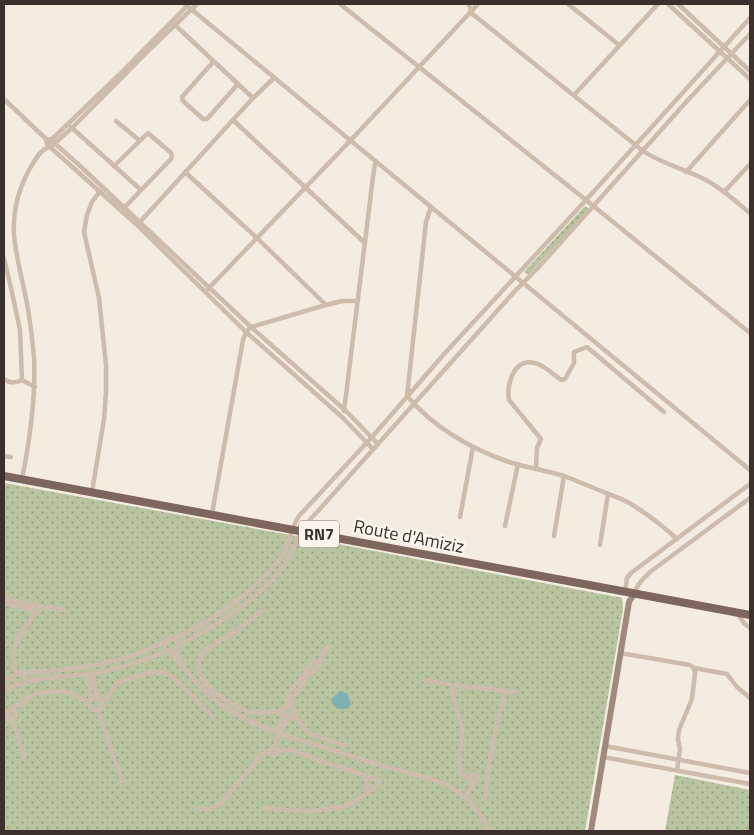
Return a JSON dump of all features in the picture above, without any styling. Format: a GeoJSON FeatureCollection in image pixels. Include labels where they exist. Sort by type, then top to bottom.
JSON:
{"type":"FeatureCollection","features":[{"type":"Feature","properties":{"kind":"main road","name":"Route d'Amiziz"},"geometry":{"type":"LineString","coordinates":[[4,476],[750,615]]}},
{"type":"Feature","properties":{"kind":"street"},"geometry":{"type":"LineString","coordinates":[[22,479],[31,427],[35,387],[32,332],[15,251],[13,227],[16,201],[29,168],[49,143],[70,126],[188,6],[197,4]]}},
{"type":"Feature","properties":{"kind":"street"},"geometry":{"type":"LineString","coordinates":[[340,4],[750,333]]}},
{"type":"Feature","properties":{"kind":"street"},"geometry":{"type":"LineString","coordinates":[[468,4],[471,12],[644,151],[659,161],[709,182],[750,213]]}},
{"type":"Feature","properties":{"kind":"street"},"geometry":{"type":"LineString","coordinates":[[207,289],[258,238],[478,4]]}},
{"type":"Feature","properties":{"kind":"street"},"geometry":{"type":"LineString","coordinates":[[568,4],[619,45]]}},
{"type":"Feature","properties":{"kind":"street"},"geometry":{"type":"LineString","coordinates":[[574,95],[658,4]]}},
{"type":"Feature","properties":{"kind":"street"},"geometry":{"type":"LineString","coordinates":[[668,4],[750,79]]}},
{"type":"Feature","properties":{"kind":"street"},"geometry":{"type":"LineString","coordinates":[[678,4],[750,71]]}},
{"type":"Feature","properties":{"kind":"street"},"geometry":{"type":"LineString","coordinates":[[188,6],[750,470]]}},
{"type":"Feature","properties":{"kind":"street"},"geometry":{"type":"LineString","coordinates":[[4,680],[18,674],[90,666],[144,651],[164,642],[167,638],[174,638],[208,620],[251,588],[266,574],[288,545],[299,516],[372,438],[445,353],[750,18]]}},
{"type":"Feature","properties":{"kind":"street"},"geometry":{"type":"LineString","coordinates":[[172,23],[253,98]]}},
{"type":"Feature","properties":{"kind":"street"},"geometry":{"type":"LineString","coordinates":[[4,688],[35,680],[90,673],[125,665],[168,651],[173,652],[178,646],[238,608],[261,589],[290,557],[302,531],[318,510],[594,207],[687,101],[750,34]]}},
{"type":"Feature","properties":{"kind":"street"},"geometry":{"type":"LineString","coordinates":[[213,62],[182,97],[183,101],[203,119],[207,119],[238,84]]}},
{"type":"Feature","properties":{"kind":"street"},"geometry":{"type":"LineString","coordinates":[[138,224],[253,98],[274,78]]}},
{"type":"Feature","properties":{"kind":"street"},"geometry":{"type":"LineString","coordinates":[[4,99],[207,289],[345,410],[378,444]]}},
{"type":"Feature","properties":{"kind":"street"},"geometry":{"type":"LineString","coordinates":[[686,172],[750,100]]}},
{"type":"Feature","properties":{"kind":"street"},"geometry":{"type":"LineString","coordinates":[[233,120],[365,243]]}},
{"type":"Feature","properties":{"kind":"street"},"geometry":{"type":"LineString","coordinates":[[116,121],[139,140]]}},
{"type":"Feature","properties":{"kind":"street"},"geometry":{"type":"LineString","coordinates":[[70,126],[141,190]]}},
{"type":"Feature","properties":{"kind":"street"},"geometry":{"type":"LineString","coordinates":[[114,166],[146,134],[150,134],[172,156],[172,159],[124,208]]}},
{"type":"Feature","properties":{"kind":"street"},"geometry":{"type":"LineString","coordinates":[[342,417],[345,410],[376,162]]}},
{"type":"Feature","properties":{"kind":"street"},"geometry":{"type":"LineString","coordinates":[[724,192],[750,164]]}},
{"type":"Feature","properties":{"kind":"street"},"geometry":{"type":"LineString","coordinates":[[186,172],[258,238],[326,305]]}},
{"type":"Feature","properties":{"kind":"street"},"geometry":{"type":"LineString","coordinates":[[101,190],[124,208],[138,224]]}},
{"type":"Feature","properties":{"kind":"street"},"geometry":{"type":"LineString","coordinates":[[92,492],[104,419],[106,365],[99,298],[84,232],[86,215],[92,202],[101,190]]}},
{"type":"Feature","properties":{"kind":"street"},"geometry":{"type":"LineString","coordinates":[[431,207],[426,222],[407,396],[445,430],[473,447],[518,464],[564,476],[631,504],[677,539]]}},
{"type":"Feature","properties":{"kind":"street"},"geometry":{"type":"LineString","coordinates":[[4,258],[20,330],[22,380]]}},
{"type":"Feature","properties":{"kind":"street"},"geometry":{"type":"LineString","coordinates":[[207,289],[246,332],[342,417],[373,449]]}},
{"type":"Feature","properties":{"kind":"street"},"geometry":{"type":"LineString","coordinates":[[212,514],[246,332],[251,327],[326,305],[342,301],[358,301]]}},
{"type":"Feature","properties":{"kind":"street"},"geometry":{"type":"LineString","coordinates":[[536,468],[537,448],[541,439],[509,400],[508,393],[511,377],[519,367],[526,364],[539,364],[561,380],[565,379],[574,363],[574,352],[587,346],[664,412]]}},
{"type":"Feature","properties":{"kind":"street"},"geometry":{"type":"LineString","coordinates":[[445,353],[454,359]]}},
{"type":"Feature","properties":{"kind":"street"},"geometry":{"type":"LineString","coordinates":[[4,379],[10,383],[22,380],[35,387]]}},
{"type":"Feature","properties":{"kind":"street"},"geometry":{"type":"LineString","coordinates":[[460,517],[473,447]]}},
{"type":"Feature","properties":{"kind":"street"},"geometry":{"type":"LineString","coordinates":[[4,456],[10,457]]}},
{"type":"Feature","properties":{"kind":"street"},"geometry":{"type":"LineString","coordinates":[[505,526],[518,464]]}},
{"type":"Feature","properties":{"kind":"street"},"geometry":{"type":"LineString","coordinates":[[554,536],[564,476]]}},
{"type":"Feature","properties":{"kind":"street"},"geometry":{"type":"LineString","coordinates":[[629,602],[625,592],[627,578],[631,573],[750,484]]}},
{"type":"Feature","properties":{"kind":"street"},"geometry":{"type":"LineString","coordinates":[[600,545],[608,494]]}},
{"type":"Feature","properties":{"kind":"street"},"geometry":{"type":"LineString","coordinates":[[591,831],[629,602],[636,587],[650,572],[750,498]]}},
{"type":"Feature","properties":{"kind":"street"},"geometry":{"type":"LineString","coordinates":[[4,598],[34,607],[39,611],[34,614],[14,647],[13,657],[18,674],[26,678],[21,684]]}},
{"type":"Feature","properties":{"kind":"street"},"geometry":{"type":"LineString","coordinates":[[4,603],[64,610]]}},
{"type":"Feature","properties":{"kind":"street"},"geometry":{"type":"LineString","coordinates":[[34,607],[31,612],[34,614]]}},
{"type":"Feature","properties":{"kind":"street"},"geometry":{"type":"LineString","coordinates":[[262,611],[233,633],[207,649],[198,664],[201,676],[207,685],[234,706],[258,713],[282,713]]}},
{"type":"Feature","properties":{"kind":"street"},"geometry":{"type":"LineString","coordinates":[[737,613],[750,628]]}},
{"type":"Feature","properties":{"kind":"street"},"geometry":{"type":"LineString","coordinates":[[174,638],[177,641],[179,660]]}},
{"type":"Feature","properties":{"kind":"street"},"geometry":{"type":"LineString","coordinates":[[164,642],[164,647],[179,660],[195,684],[218,703],[237,715],[279,733],[363,760],[441,782],[466,796],[484,820],[488,831]]}},
{"type":"Feature","properties":{"kind":"street"},"geometry":{"type":"LineString","coordinates":[[279,733],[278,728],[283,708],[289,706],[307,676],[320,665],[320,660],[328,647]]}},
{"type":"Feature","properties":{"kind":"street"},"geometry":{"type":"LineString","coordinates":[[620,653],[690,665],[694,668],[727,674],[737,687],[750,698]]}},
{"type":"Feature","properties":{"kind":"street"},"geometry":{"type":"LineString","coordinates":[[677,770],[680,749],[679,730],[692,699],[694,668]]}},
{"type":"Feature","properties":{"kind":"street"},"geometry":{"type":"LineString","coordinates":[[97,711],[101,703],[119,682],[149,673],[161,672],[173,677],[213,717]]}},
{"type":"Feature","properties":{"kind":"street"},"geometry":{"type":"LineString","coordinates":[[90,673],[93,700],[90,707],[97,711],[122,781]]}},
{"type":"Feature","properties":{"kind":"street"},"geometry":{"type":"LineString","coordinates":[[18,674],[14,681],[21,684]]}},
{"type":"Feature","properties":{"kind":"street"},"geometry":{"type":"LineString","coordinates":[[425,680],[517,692]]}},
{"type":"Feature","properties":{"kind":"street"},"geometry":{"type":"LineString","coordinates":[[452,685],[462,730],[459,767],[461,774],[473,780],[487,779]]}},
{"type":"Feature","properties":{"kind":"street"},"geometry":{"type":"LineString","coordinates":[[485,800],[492,746],[498,716],[506,691]]}},
{"type":"Feature","properties":{"kind":"street"},"geometry":{"type":"LineString","coordinates":[[7,710],[34,695],[60,692],[72,693],[83,701],[93,700],[101,703]]}},
{"type":"Feature","properties":{"kind":"street"},"geometry":{"type":"LineString","coordinates":[[7,717],[12,718],[15,716],[22,703]]}},
{"type":"Feature","properties":{"kind":"street"},"geometry":{"type":"LineString","coordinates":[[274,750],[285,721],[291,717],[294,711],[289,706]]}},
{"type":"Feature","properties":{"kind":"street"},"geometry":{"type":"LineString","coordinates":[[7,710],[14,711],[16,729],[24,758]]}},
{"type":"Feature","properties":{"kind":"street"},"geometry":{"type":"LineString","coordinates":[[7,710],[7,717],[16,729]]}},
{"type":"Feature","properties":{"kind":"street"},"geometry":{"type":"LineString","coordinates":[[282,713],[286,718],[291,717],[309,733],[342,745],[347,745]]}},
{"type":"Feature","properties":{"kind":"street"},"geometry":{"type":"LineString","coordinates":[[605,746],[750,773]]}},
{"type":"Feature","properties":{"kind":"street"},"geometry":{"type":"LineString","coordinates":[[198,808],[204,810],[217,806],[261,755],[274,750],[290,750],[380,782],[379,786],[346,806],[315,811],[265,808]]}},
{"type":"Feature","properties":{"kind":"street"},"geometry":{"type":"LineString","coordinates":[[603,757],[750,784]]}},
{"type":"Feature","properties":{"kind":"street"},"geometry":{"type":"LineString","coordinates":[[366,776],[367,794]]}},
{"type":"Feature","properties":{"kind":"street"},"geometry":{"type":"LineString","coordinates":[[466,796],[473,780]]}},
{"type":"Feature","properties":{"kind":"green space"},"geometry":{"type":"Polygon","coordinates":[[[585,206],[589,209],[528,275],[524,272],[585,206]]]}},
{"type":"Feature","properties":{"kind":"green space"},"geometry":{"type":"Polygon","coordinates":[[[4,483],[622,598],[623,609],[585,831],[4,831],[4,483]]]}},
{"type":"Feature","properties":{"kind":"green space"},"geometry":{"type":"Polygon","coordinates":[[[675,775],[750,790],[750,831],[665,831],[675,775]]]}},
{"type":"Feature","properties":{"kind":"water"},"geometry":{"type":"Polygon","coordinates":[[[340,691],[348,694],[351,705],[345,709],[337,709],[331,699],[340,691]]]}}]}
